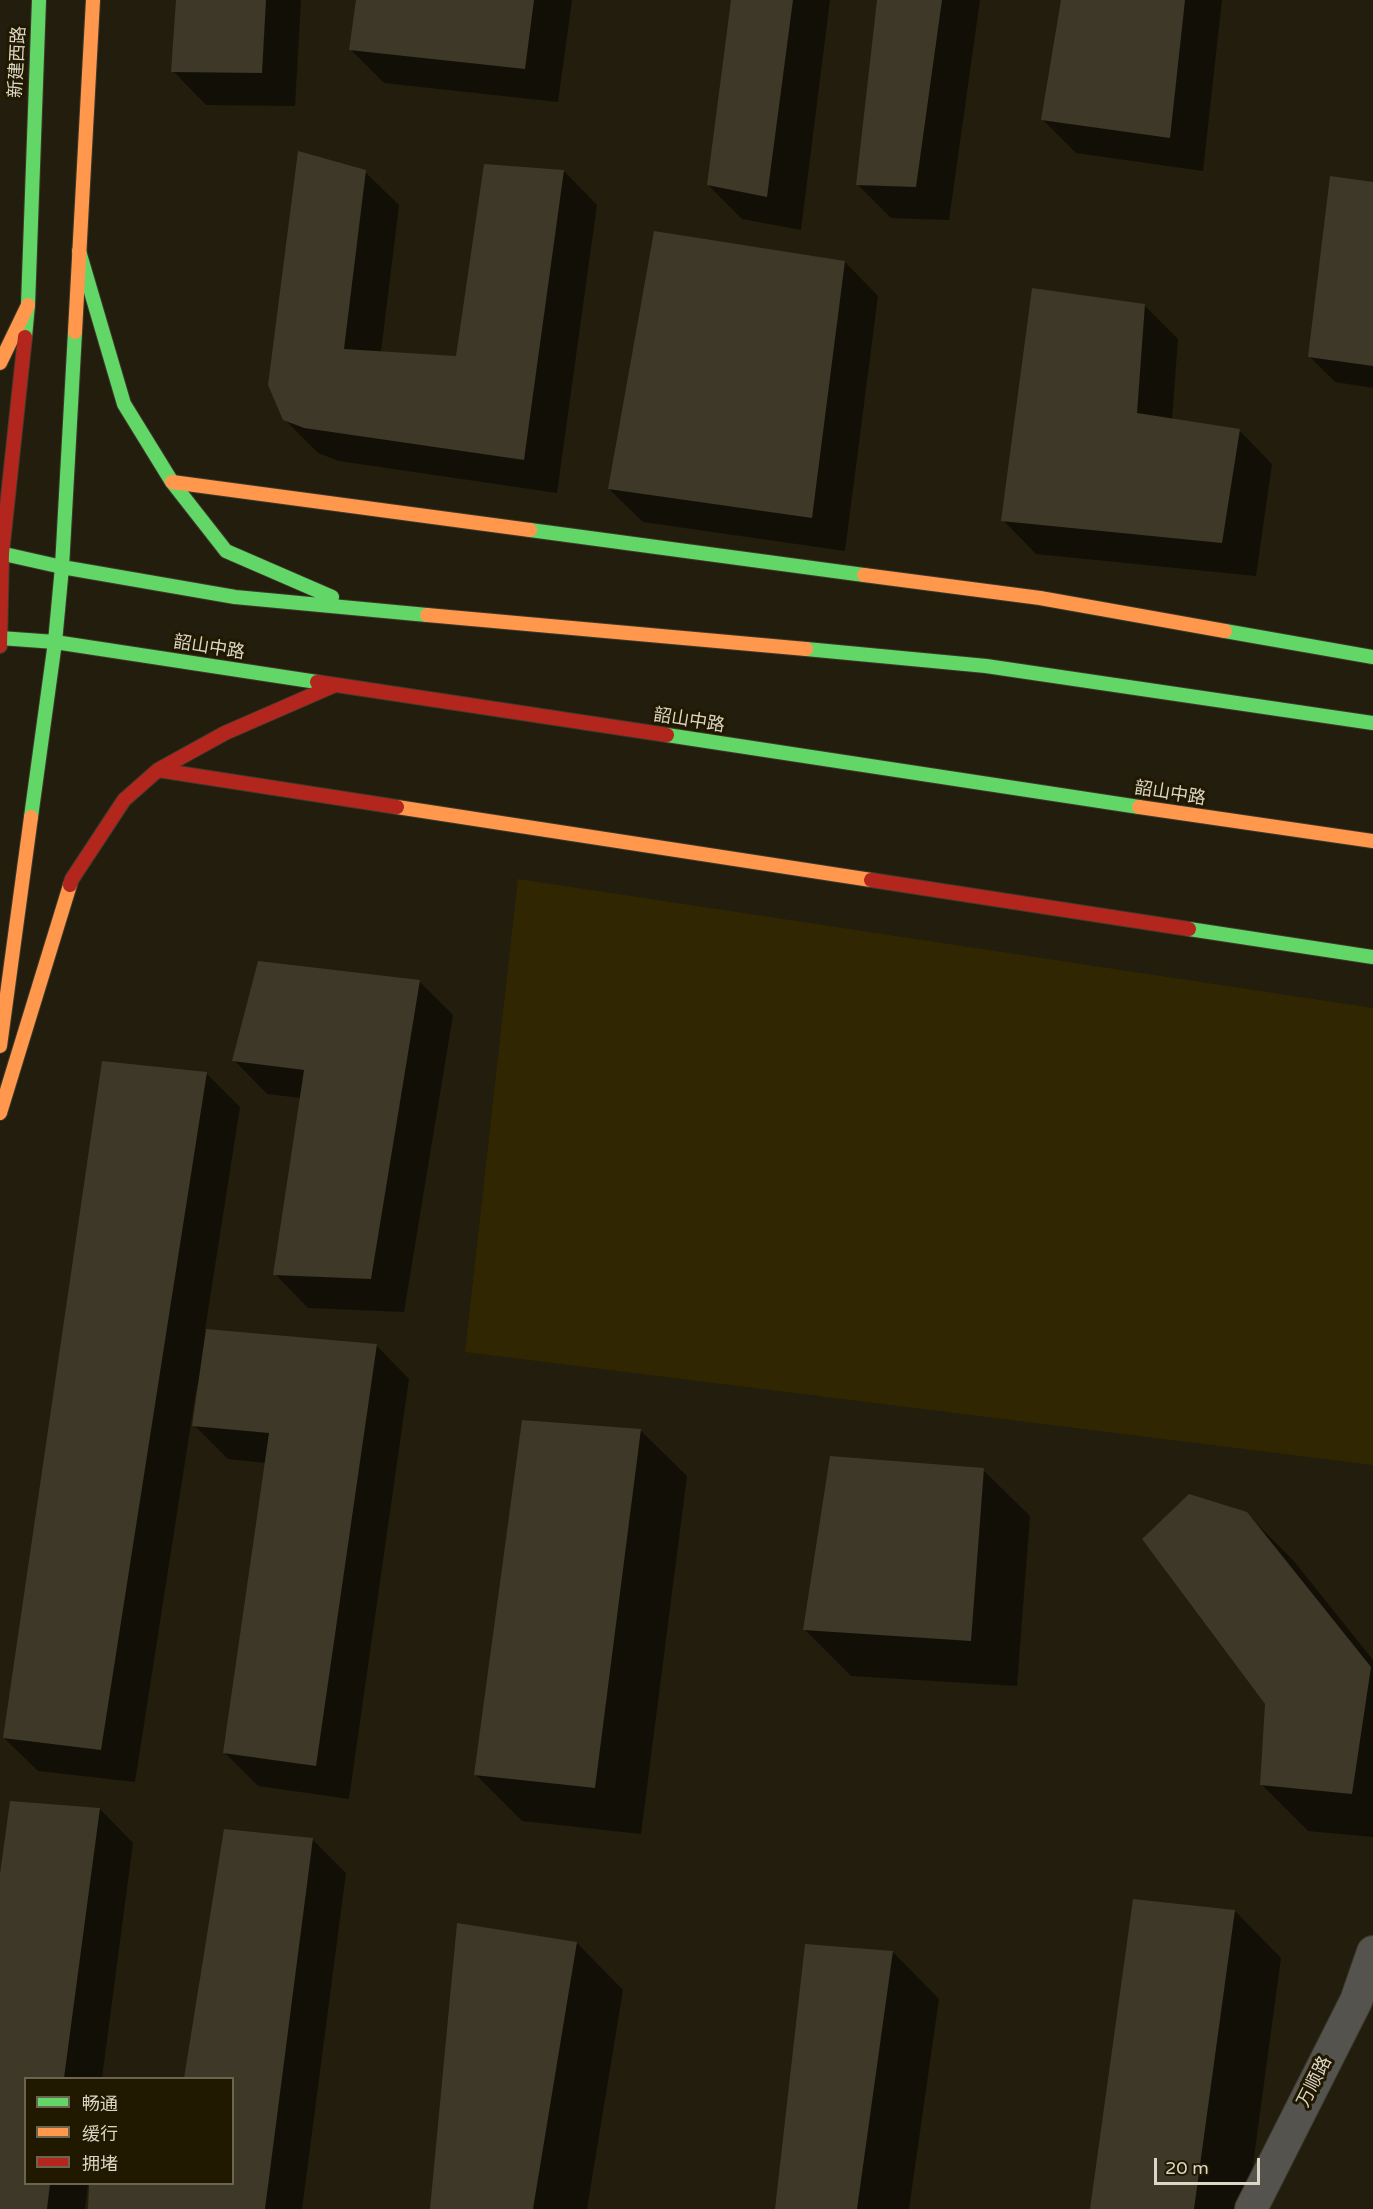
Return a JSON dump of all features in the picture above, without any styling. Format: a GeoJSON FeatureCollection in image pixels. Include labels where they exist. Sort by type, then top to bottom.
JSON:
{"type":"FeatureCollection","features":[{"type":"Feature","properties":{"kind":"main road","name":"新建西路"},"geometry":{"type":"LineString","coordinates":[[0,641],[1,553],[28,305],[39,0]]}},
{"type":"Feature","properties":{"kind":"main road"},"geometry":{"type":"LineString","coordinates":[[0,1046],[55,642],[62,567],[93,0]]}},
{"type":"Feature","properties":{"kind":"main road"},"geometry":{"type":"LineString","coordinates":[[79,251],[124,404],[172,482],[226,551],[358,608]]}},
{"type":"Feature","properties":{"kind":"main road"},"geometry":{"type":"LineString","coordinates":[[0,363],[28,305]]}},
{"type":"Feature","properties":{"kind":"main road"},"geometry":{"type":"LineString","coordinates":[[172,482],[1040,598],[1373,657]]}},
{"type":"Feature","properties":{"kind":"main road"},"geometry":{"type":"LineString","coordinates":[[1,553],[62,567],[235,597],[986,666],[1373,723]]}},
{"type":"Feature","properties":{"kind":"main road","name":"韶山中路"},"geometry":{"type":"LineString","coordinates":[[0,641],[55,642],[1373,842]]}},
{"type":"Feature","properties":{"kind":"main road"},"geometry":{"type":"LineString","coordinates":[[0,1113],[72,879],[124,800],[158,770],[225,733],[335,685]]}},
{"type":"Feature","properties":{"kind":"main road"},"geometry":{"type":"LineString","coordinates":[[158,770],[1373,957]]}},
{"type":"Feature","properties":{"kind":"street","name":"万顺路"},"geometry":{"type":"LineString","coordinates":[[1251,2209],[1356,2001],[1373,1952]]}},
{"type":"Feature","properties":{"kind":"shaded area"},"geometry":{"type":"Polygon","coordinates":[[[518,879],[1373,1008],[1373,1465],[465,1352],[518,879]]]}},
{"type":"Feature","properties":{"kind":"building"},"geometry":{"type":"Polygon","coordinates":[[[176,0],[266,0],[262,73],[171,72],[176,0]]]}},
{"type":"Feature","properties":{"kind":"building"},"geometry":{"type":"Polygon","coordinates":[[[356,0],[534,0],[525,69],[349,50],[356,0]]]}},
{"type":"Feature","properties":{"kind":"building"},"geometry":{"type":"Polygon","coordinates":[[[731,0],[793,0],[767,197],[707,185],[731,0]]]}},
{"type":"Feature","properties":{"kind":"building"},"geometry":{"type":"Polygon","coordinates":[[[877,0],[942,0],[916,187],[856,185],[877,0]]]}},
{"type":"Feature","properties":{"kind":"building"},"geometry":{"type":"Polygon","coordinates":[[[1061,0],[1185,0],[1170,138],[1041,120],[1061,0]]]}},
{"type":"Feature","properties":{"kind":"building"},"geometry":{"type":"Polygon","coordinates":[[[298,151],[366,170],[344,349],[456,356],[484,164],[564,170],[524,460],[304,428],[283,420],[268,385],[298,151]]]}},
{"type":"Feature","properties":{"kind":"building"},"geometry":{"type":"Polygon","coordinates":[[[1330,176],[1373,182],[1373,366],[1308,357],[1330,176]]]}},
{"type":"Feature","properties":{"kind":"building"},"geometry":{"type":"Polygon","coordinates":[[[654,231],[845,261],[812,518],[608,489],[654,231]]]}},
{"type":"Feature","properties":{"kind":"building"},"geometry":{"type":"Polygon","coordinates":[[[1032,288],[1145,304],[1137,413],[1240,429],[1222,543],[1001,521],[1032,288]]]}},
{"type":"Feature","properties":{"kind":"building"},"geometry":{"type":"Polygon","coordinates":[[[258,961],[420,980],[371,1279],[273,1275],[304,1070],[232,1061],[258,961]]]}},
{"type":"Feature","properties":{"kind":"building"},"geometry":{"type":"Polygon","coordinates":[[[102,1061],[207,1072],[101,1750],[3,1738],[102,1061]]]}},
{"type":"Feature","properties":{"kind":"building"},"geometry":{"type":"Polygon","coordinates":[[[206,1329],[377,1344],[316,1766],[223,1753],[269,1433],[192,1426],[206,1329]]]}},
{"type":"Feature","properties":{"kind":"building"},"geometry":{"type":"Polygon","coordinates":[[[522,1420],[641,1429],[595,1788],[474,1775],[522,1420]]]}},
{"type":"Feature","properties":{"kind":"building"},"geometry":{"type":"Polygon","coordinates":[[[830,1456],[984,1468],[971,1641],[803,1630],[830,1456]]]}},
{"type":"Feature","properties":{"kind":"building"},"geometry":{"type":"Polygon","coordinates":[[[1189,1494],[1247,1512],[1371,1667],[1352,1794],[1260,1785],[1265,1704],[1142,1539],[1189,1494]]]}},
{"type":"Feature","properties":{"kind":"building"},"geometry":{"type":"Polygon","coordinates":[[[10,1801],[100,1808],[64,2077],[24,2077],[24,2185],[50,2185],[47,2209],[0,2209],[0,1874],[10,1801]]]}},
{"type":"Feature","properties":{"kind":"building"},"geometry":{"type":"Polygon","coordinates":[[[224,1829],[313,1838],[265,2209],[88,2209],[89,2185],[234,2185],[234,2077],[184,2077],[224,1829]]]}},
{"type":"Feature","properties":{"kind":"building"},"geometry":{"type":"Polygon","coordinates":[[[1133,1899],[1235,1910],[1194,2209],[1090,2209],[1133,1899]]]}},
{"type":"Feature","properties":{"kind":"building"},"geometry":{"type":"Polygon","coordinates":[[[457,1923],[577,1942],[533,2209],[430,2209],[457,1923]]]}},
{"type":"Feature","properties":{"kind":"building"},"geometry":{"type":"Polygon","coordinates":[[[805,1944],[893,1951],[857,2209],[775,2209],[805,1944]]]}},
{"type":"Feature","properties":{"kind":"traffic: fast"},"geometry":{"type":"LineString","coordinates":[[25,337],[39,0]]}},
{"type":"Feature","properties":{"kind":"traffic: fast"},"geometry":{"type":"LineString","coordinates":[[79,251],[124,404],[172,482],[226,551],[332,597]]}},
{"type":"Feature","properties":{"kind":"traffic: fast"},"geometry":{"type":"LineString","coordinates":[[31,817],[55,642],[62,567],[75,332]]}},
{"type":"Feature","properties":{"kind":"traffic: fast"},"geometry":{"type":"LineString","coordinates":[[530,530],[864,575]]}},
{"type":"Feature","properties":{"kind":"traffic: fast"},"geometry":{"type":"LineString","coordinates":[[0,553],[62,567],[235,597],[427,615]]}},
{"type":"Feature","properties":{"kind":"traffic: fast"},"geometry":{"type":"LineString","coordinates":[[1225,631],[1373,657]]}},
{"type":"Feature","properties":{"kind":"traffic: fast"},"geometry":{"type":"LineString","coordinates":[[0,638],[55,642],[317,682]]}},
{"type":"Feature","properties":{"kind":"traffic: fast"},"geometry":{"type":"LineString","coordinates":[[806,649],[986,666],[1373,723]]}},
{"type":"Feature","properties":{"kind":"traffic: fast"},"geometry":{"type":"LineString","coordinates":[[667,735],[1139,807]]}},
{"type":"Feature","properties":{"kind":"traffic: fast"},"geometry":{"type":"LineString","coordinates":[[1189,929],[1373,957]]}},
{"type":"Feature","properties":{"kind":"traffic: slow"},"geometry":{"type":"LineString","coordinates":[[75,332],[93,0]]}},
{"type":"Feature","properties":{"kind":"traffic: slow"},"geometry":{"type":"LineString","coordinates":[[0,363],[28,305]]}},
{"type":"Feature","properties":{"kind":"traffic: slow"},"geometry":{"type":"LineString","coordinates":[[172,482],[530,530]]}},
{"type":"Feature","properties":{"kind":"traffic: slow"},"geometry":{"type":"LineString","coordinates":[[864,575],[1040,598],[1225,631]]}},
{"type":"Feature","properties":{"kind":"traffic: slow"},"geometry":{"type":"LineString","coordinates":[[427,615],[806,649]]}},
{"type":"Feature","properties":{"kind":"traffic: slow"},"geometry":{"type":"LineString","coordinates":[[397,807],[871,880]]}},
{"type":"Feature","properties":{"kind":"traffic: slow"},"geometry":{"type":"LineString","coordinates":[[1139,807],[1373,841]]}},
{"type":"Feature","properties":{"kind":"traffic: slow"},"geometry":{"type":"LineString","coordinates":[[0,1046],[31,817]]}},
{"type":"Feature","properties":{"kind":"traffic: slow"},"geometry":{"type":"LineString","coordinates":[[0,1113],[70,885]]}},
{"type":"Feature","properties":{"kind":"traffic: jam"},"geometry":{"type":"LineString","coordinates":[[0,646],[2,553],[25,337]]}},
{"type":"Feature","properties":{"kind":"traffic: jam"},"geometry":{"type":"LineString","coordinates":[[317,682],[667,735]]}},
{"type":"Feature","properties":{"kind":"traffic: jam"},"geometry":{"type":"LineString","coordinates":[[70,885],[124,800],[158,770],[225,733],[335,685]]}},
{"type":"Feature","properties":{"kind":"traffic: jam"},"geometry":{"type":"LineString","coordinates":[[158,770],[397,807]]}},
{"type":"Feature","properties":{"kind":"traffic: jam"},"geometry":{"type":"LineString","coordinates":[[871,880],[1189,929]]}}]}
